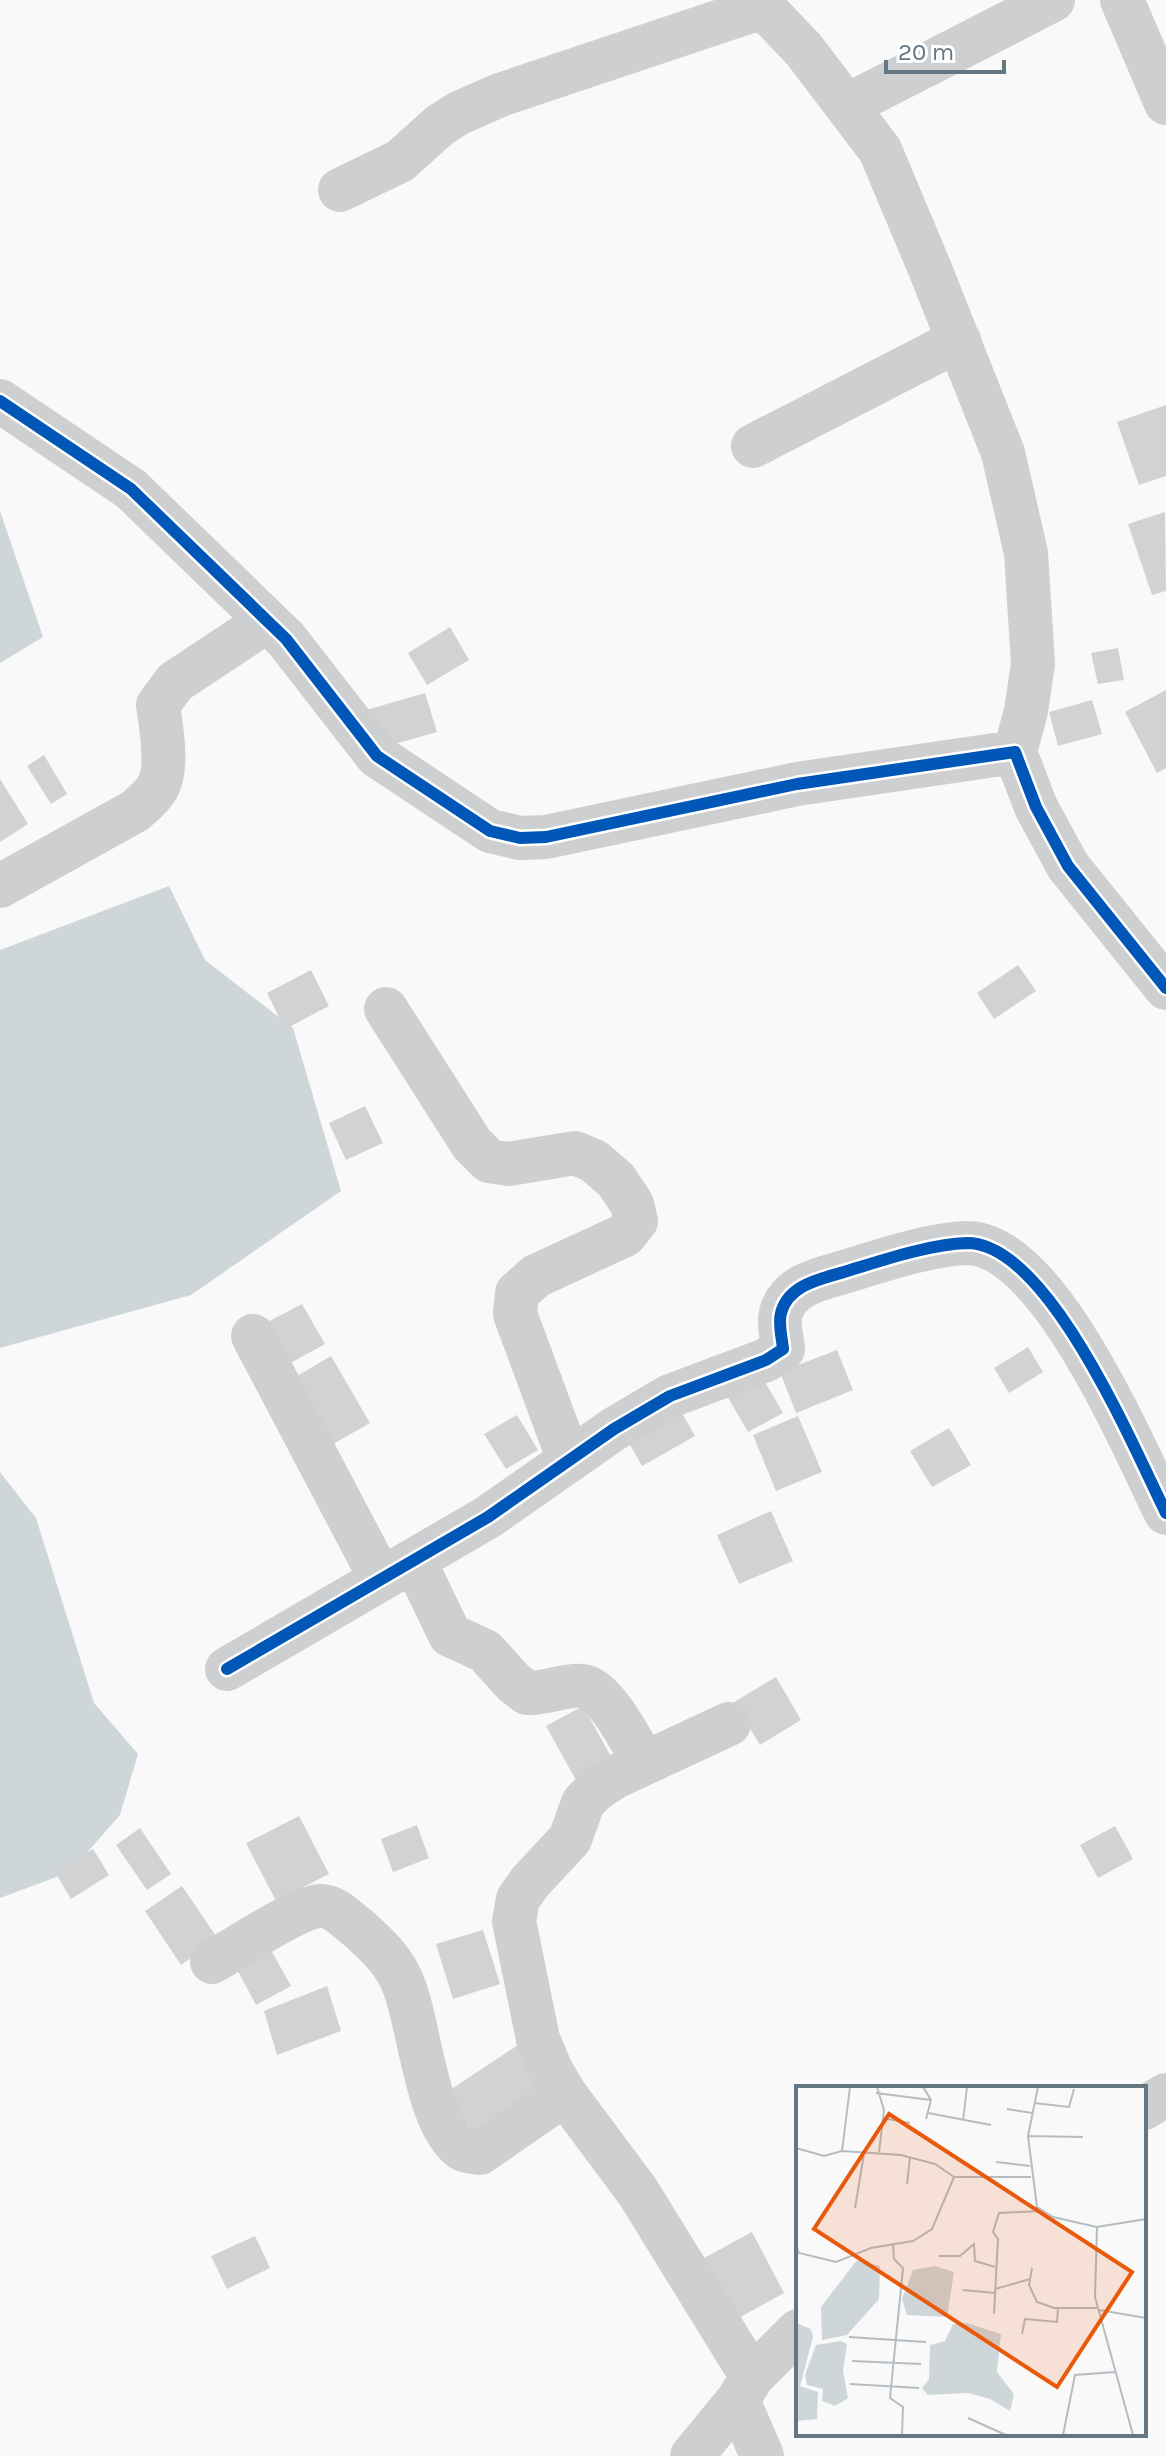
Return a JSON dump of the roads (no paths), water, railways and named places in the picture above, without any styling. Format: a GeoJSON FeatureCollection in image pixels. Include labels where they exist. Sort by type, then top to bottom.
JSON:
{"type":"FeatureCollection","features":[{"type":"Feature","properties":{"kind":"street"},"geometry":{"type":"LineString","coordinates":[[848,105],[1053,0]]}},
{"type":"Feature","properties":{"kind":"street"},"geometry":{"type":"LineString","coordinates":[[1122,0],[1166,103]]}},
{"type":"Feature","properties":{"kind":"street"},"geometry":{"type":"LineString","coordinates":[[340,190],[400,161],[440,125],[486,101],[762,4],[804,50],[880,150],[959,340],[1003,453],[1026,553],[1033,664],[1026,711],[1015,752],[1036,807],[1068,866],[1166,988]]}},
{"type":"Feature","properties":{"kind":"street"},"geometry":{"type":"LineString","coordinates":[[753,446],[959,340]]}},
{"type":"Feature","properties":{"kind":"street"},"geometry":{"type":"LineString","coordinates":[[0,401],[131,489],[286,639],[377,756],[490,831],[520,838],[546,837],[797,784],[1015,752]]}},
{"type":"Feature","properties":{"kind":"street"},"geometry":{"type":"LineString","coordinates":[[0,886],[135,811],[149,799],[160,785],[163,744],[158,705],[175,682],[267,621]]}},
{"type":"Feature","properties":{"kind":"street"},"geometry":{"type":"LineString","coordinates":[[386,1009],[472,1144],[489,1161],[509,1164],[575,1153],[594,1161],[616,1180],[632,1204],[636,1221],[625,1235],[536,1276],[517,1293],[515,1314],[569,1460]]}},
{"type":"Feature","properties":{"kind":"street"},"geometry":{"type":"LineString","coordinates":[[227,1669],[488,1517],[614,1429],[670,1396],[766,1360],[783,1349],[780,1313],[790,1295],[807,1283],[903,1254],[969,1243],[994,1251],[1013,1263],[1040,1286],[1066,1321],[1166,1513]]}},
{"type":"Feature","properties":{"kind":"street"},"geometry":{"type":"LineString","coordinates":[[253,1336],[398,1569],[450,1635],[485,1651],[527,1693],[583,1686],[593,1690],[605,1701],[644,1763]]}},
{"type":"Feature","properties":{"kind":"street"},"geometry":{"type":"LineString","coordinates":[[729,1724],[615,1777],[589,1796],[583,1803],[570,1839],[518,1899],[514,1921],[538,2039],[551,2070],[565,2094],[638,2192],[745,2388],[762,2456]]}},
{"type":"Feature","properties":{"kind":"street"},"geometry":{"type":"LineString","coordinates":[[212,1962],[303,1911],[321,1906],[335,1909],[381,1949],[394,1965],[405,1989],[435,2107],[452,2139],[464,2151],[480,2153],[565,2094]]}},
{"type":"Feature","properties":{"kind":"street"},"geometry":{"type":"LineString","coordinates":[[1146,2107],[1166,2095]]}},
{"type":"Feature","properties":{"kind":"street"},"geometry":{"type":"LineString","coordinates":[[692,2456],[745,2388],[796,2333]]}}]}
